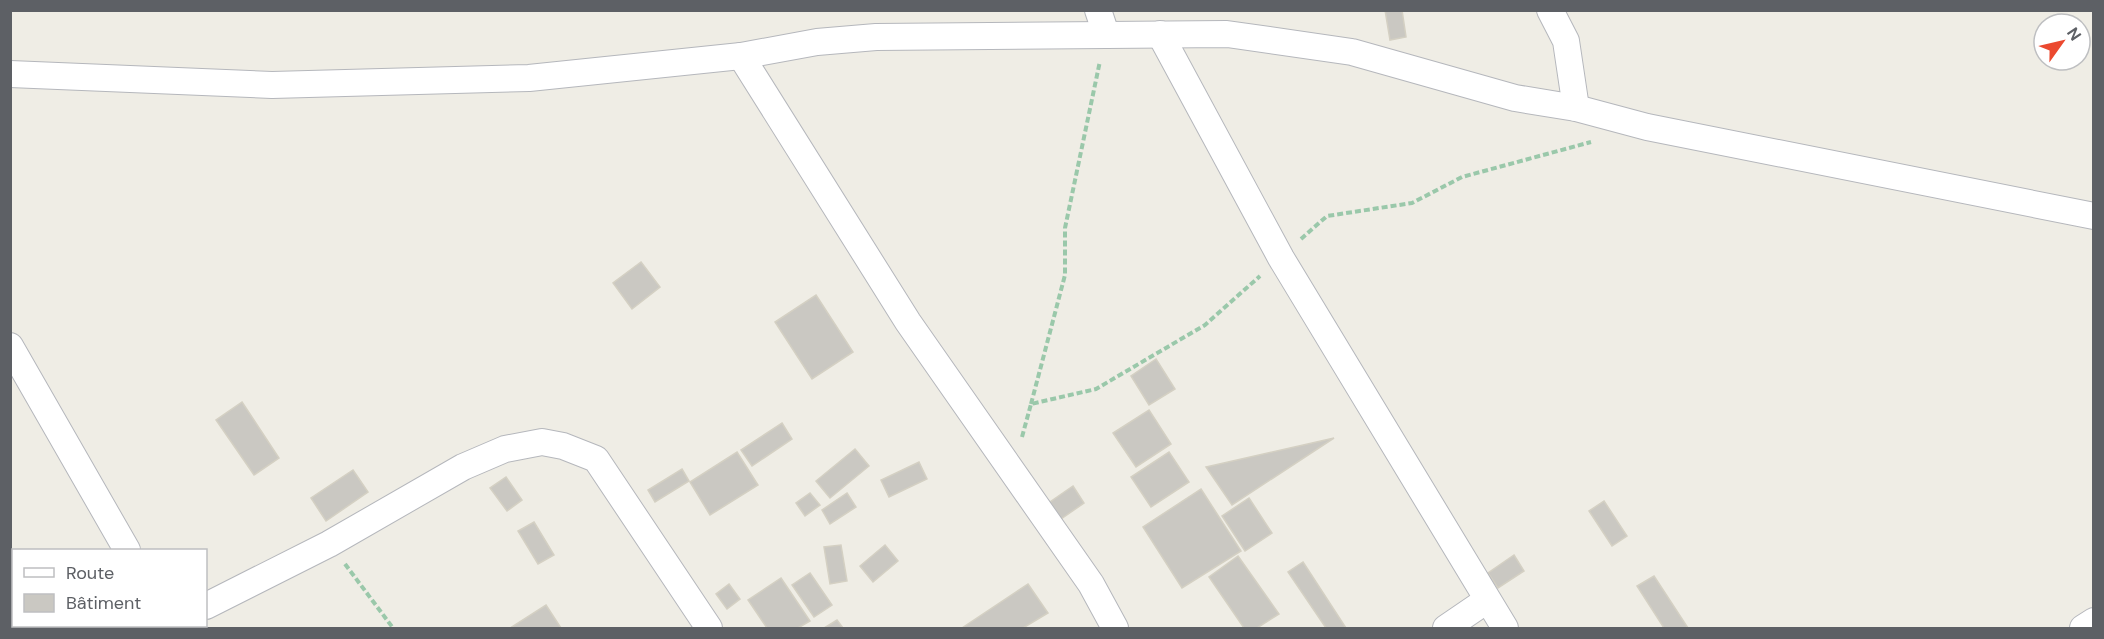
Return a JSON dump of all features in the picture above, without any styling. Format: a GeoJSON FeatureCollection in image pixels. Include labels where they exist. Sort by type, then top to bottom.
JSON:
{"type":"FeatureCollection","features":[{"type":"Feature","properties":{"kind":"street"},"geometry":{"type":"LineString","coordinates":[[1550,10],[1566,40],[1576,108]]}},
{"type":"Feature","properties":{"kind":"street"},"geometry":{"type":"LineString","coordinates":[[10,74],[272,85],[530,78],[741,56],[817,42],[1102,22],[1160,34],[1227,34],[1352,52],[1515,98],[1576,108],[1647,128],[2094,216]]}},
{"type":"Feature","properties":{"kind":"street"},"geometry":{"type":"LineString","coordinates":[[1160,34],[1281,258],[1505,628]]}},
{"type":"Feature","properties":{"kind":"street"},"geometry":{"type":"LineString","coordinates":[[741,56],[908,322],[1091,584],[1115,628]]}},
{"type":"Feature","properties":{"kind":"street"},"geometry":{"type":"LineString","coordinates":[[10,346],[126,549]]}},
{"type":"Feature","properties":{"kind":"street"},"geometry":{"type":"LineString","coordinates":[[207,605],[329,544],[463,467],[505,449],[542,442],[563,446],[596,459],[709,628]]}},
{"type":"Feature","properties":{"kind":"street"},"geometry":{"type":"LineString","coordinates":[[1446,628],[1486,600]]}},
{"type":"Feature","properties":{"kind":"street"},"geometry":{"type":"LineString","coordinates":[[2083,628],[2094,621]]}},
{"type":"Feature","properties":{"kind":"path"},"geometry":{"type":"LineString","coordinates":[[1013,472],[1065,275],[1065,228],[1102,22]]}},
{"type":"Feature","properties":{"kind":"path"},"geometry":{"type":"LineString","coordinates":[[1031,404],[1096,389],[1195,331],[1327,216],[1412,203],[1462,177],[1601,140]]}},
{"type":"Feature","properties":{"kind":"path"},"geometry":{"type":"LineString","coordinates":[[329,544],[393,628]]}},
{"type":"Feature","properties":{"kind":"building"},"geometry":{"type":"Polygon","coordinates":[[[1385,10],[1402,10],[1406,37],[1390,40],[1385,10]]]}},
{"type":"Feature","properties":{"kind":"building"},"geometry":{"type":"Polygon","coordinates":[[[641,262],[660,287],[632,309],[613,283],[641,262]]]}},
{"type":"Feature","properties":{"kind":"building"},"geometry":{"type":"Polygon","coordinates":[[[816,295],[853,352],[812,379],[775,322],[816,295]]]}},
{"type":"Feature","properties":{"kind":"building"},"geometry":{"type":"Polygon","coordinates":[[[1156,359],[1175,389],[1149,405],[1131,376],[1156,359]]]}},
{"type":"Feature","properties":{"kind":"building"},"geometry":{"type":"Polygon","coordinates":[[[242,402],[279,458],[254,475],[216,420],[242,402]]]}},
{"type":"Feature","properties":{"kind":"building"},"geometry":{"type":"Polygon","coordinates":[[[1149,410],[1171,444],[1136,467],[1113,433],[1149,410]]]}},
{"type":"Feature","properties":{"kind":"building"},"geometry":{"type":"Polygon","coordinates":[[[782,423],[792,439],[752,466],[741,450],[782,423]]]}},
{"type":"Feature","properties":{"kind":"building"},"geometry":{"type":"Polygon","coordinates":[[[1334,438],[1232,505],[1206,467],[1334,438]]]}},
{"type":"Feature","properties":{"kind":"building"},"geometry":{"type":"Polygon","coordinates":[[[855,449],[869,466],[830,498],[816,481],[855,449]]]}},
{"type":"Feature","properties":{"kind":"building"},"geometry":{"type":"Polygon","coordinates":[[[737,452],[758,485],[710,515],[690,482],[737,452]]]}},
{"type":"Feature","properties":{"kind":"building"},"geometry":{"type":"Polygon","coordinates":[[[1169,452],[1189,482],[1151,507],[1131,477],[1169,452]]]}},
{"type":"Feature","properties":{"kind":"building"},"geometry":{"type":"Polygon","coordinates":[[[919,462],[927,479],[889,497],[881,480],[919,462]]]}},
{"type":"Feature","properties":{"kind":"building"},"geometry":{"type":"Polygon","coordinates":[[[682,469],[689,481],[655,502],[648,490],[682,469]]]}},
{"type":"Feature","properties":{"kind":"building"},"geometry":{"type":"Polygon","coordinates":[[[353,470],[368,492],[326,521],[311,498],[353,470]]]}},
{"type":"Feature","properties":{"kind":"building"},"geometry":{"type":"Polygon","coordinates":[[[506,477],[522,500],[507,511],[490,488],[506,477]]]}},
{"type":"Feature","properties":{"kind":"building"},"geometry":{"type":"Polygon","coordinates":[[[1073,486],[1084,503],[1061,519],[1050,502],[1073,486]]]}},
{"type":"Feature","properties":{"kind":"building"},"geometry":{"type":"Polygon","coordinates":[[[1201,489],[1241,551],[1182,588],[1143,527],[1201,489]]]}},
{"type":"Feature","properties":{"kind":"building"},"geometry":{"type":"Polygon","coordinates":[[[810,493],[820,505],[805,516],[796,503],[810,493]]]}},
{"type":"Feature","properties":{"kind":"building"},"geometry":{"type":"Polygon","coordinates":[[[847,493],[856,507],[830,524],[822,510],[847,493]]]}},
{"type":"Feature","properties":{"kind":"building"},"geometry":{"type":"Polygon","coordinates":[[[1249,498],[1272,533],[1245,551],[1222,516],[1249,498]]]}},
{"type":"Feature","properties":{"kind":"building"},"geometry":{"type":"Polygon","coordinates":[[[1604,501],[1627,536],[1612,546],[1589,511],[1604,501]]]}},
{"type":"Feature","properties":{"kind":"building"},"geometry":{"type":"Polygon","coordinates":[[[534,522],[554,555],[538,564],[518,531],[534,522]]]}},
{"type":"Feature","properties":{"kind":"building"},"geometry":{"type":"Polygon","coordinates":[[[841,545],[847,581],[830,584],[824,547],[841,545]]]}},
{"type":"Feature","properties":{"kind":"building"},"geometry":{"type":"Polygon","coordinates":[[[885,545],[898,561],[873,582],[860,566],[885,545]]]}},
{"type":"Feature","properties":{"kind":"building"},"geometry":{"type":"Polygon","coordinates":[[[1514,555],[1524,571],[1498,588],[1488,573],[1514,555]]]}},
{"type":"Feature","properties":{"kind":"building"},"geometry":{"type":"Polygon","coordinates":[[[1238,556],[1279,614],[1257,628],[1244,628],[1209,577],[1238,556]]]}},
{"type":"Feature","properties":{"kind":"building"},"geometry":{"type":"Polygon","coordinates":[[[1303,562],[1346,628],[1326,628],[1288,572],[1303,562]]]}},
{"type":"Feature","properties":{"kind":"building"},"geometry":{"type":"Polygon","coordinates":[[[810,573],[832,605],[814,617],[792,585],[810,573]]]}},
{"type":"Feature","properties":{"kind":"building"},"geometry":{"type":"Polygon","coordinates":[[[1654,576],[1688,628],[1664,628],[1637,586],[1654,576]]]}},
{"type":"Feature","properties":{"kind":"building"},"geometry":{"type":"Polygon","coordinates":[[[781,578],[810,621],[798,628],[767,628],[748,600],[781,578]]]}},
{"type":"Feature","properties":{"kind":"building"},"geometry":{"type":"Polygon","coordinates":[[[729,584],[740,599],[727,609],[716,594],[729,584]]]}},
{"type":"Feature","properties":{"kind":"building"},"geometry":{"type":"Polygon","coordinates":[[[1028,584],[1048,613],[1023,628],[962,628],[1028,584]]]}},
{"type":"Feature","properties":{"kind":"building"},"geometry":{"type":"Polygon","coordinates":[[[546,605],[561,628],[510,628],[546,605]]]}},
{"type":"Feature","properties":{"kind":"building"},"geometry":{"type":"Polygon","coordinates":[[[837,620],[843,628],[824,628],[837,620]]]}}]}
